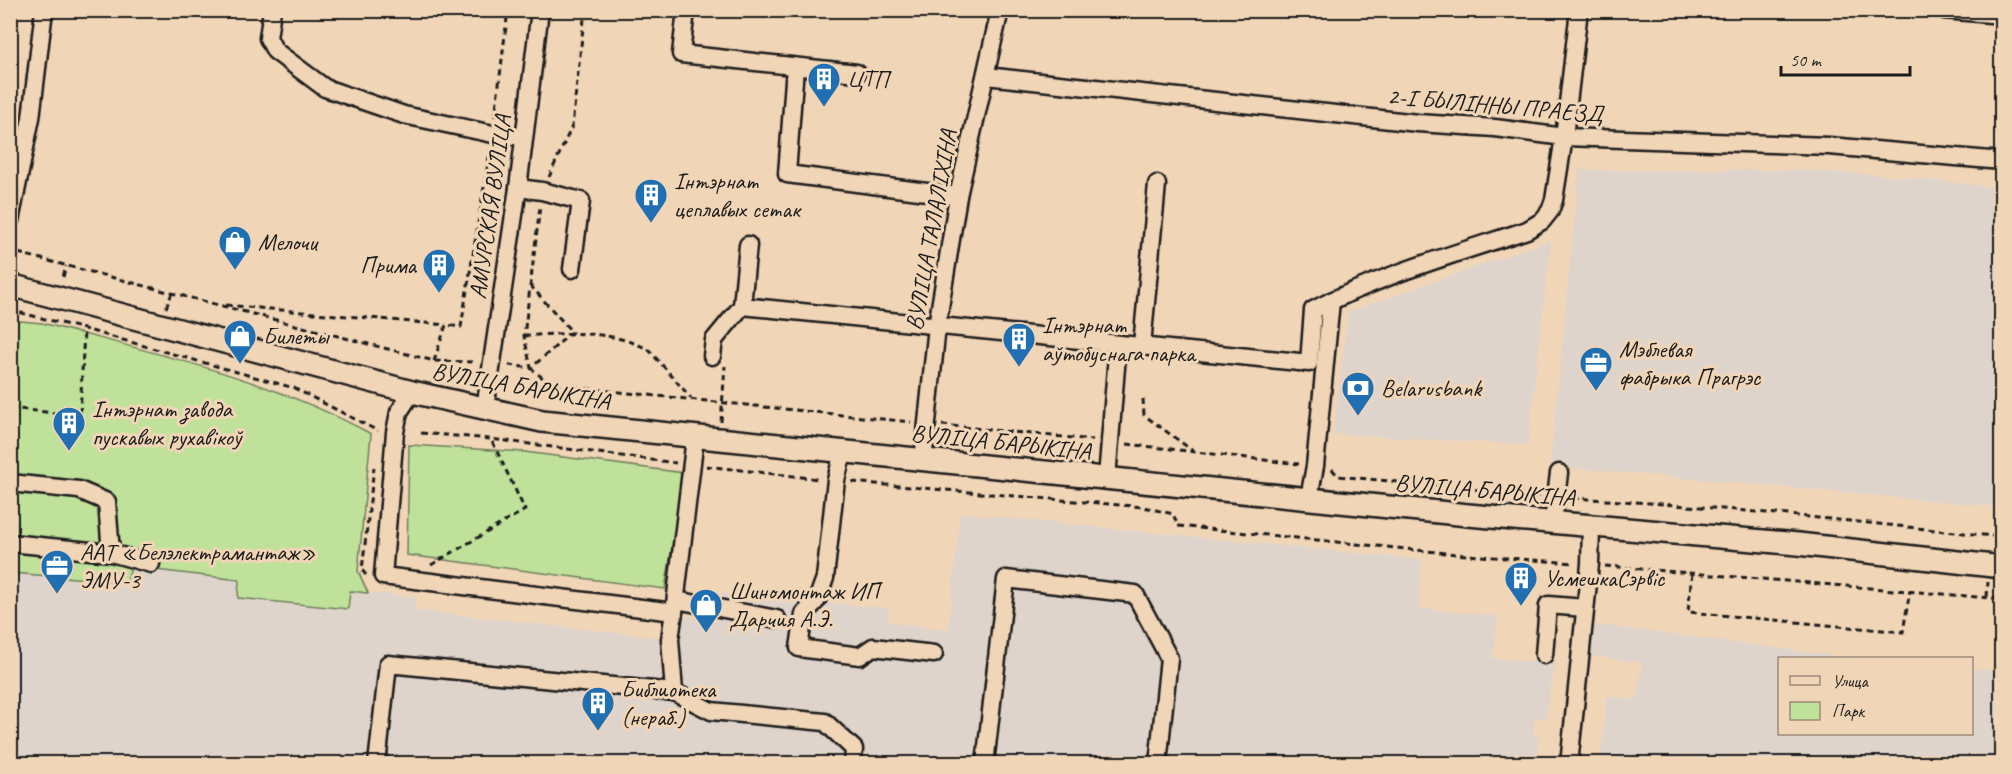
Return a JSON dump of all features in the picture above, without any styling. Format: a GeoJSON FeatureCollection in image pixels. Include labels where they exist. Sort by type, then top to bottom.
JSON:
{"type":"FeatureCollection","features":[{"type":"Feature","properties":{"kind":"main road","name":"ВУЛІЦА БАРЫКІНА"},"geometry":{"type":"LineString","coordinates":[[10,285],[412,392],[542,421],[1553,523],[1798,544],[2001,567]]}},
{"type":"Feature","properties":{"kind":"street"},"geometry":{"type":"LineString","coordinates":[[10,221],[31,118],[44,10]]}},
{"type":"Feature","properties":{"kind":"street"},"geometry":{"type":"LineString","coordinates":[[272,10],[268,38],[274,51],[325,88],[404,115],[493,134],[524,137]]}},
{"type":"Feature","properties":{"kind":"street","name":"АМУРСКАЯ ВУЛІЦА"},"geometry":{"type":"LineString","coordinates":[[485,409],[518,188],[540,10]]}},
{"type":"Feature","properties":{"kind":"street"},"geometry":{"type":"LineString","coordinates":[[686,10],[681,54],[856,73]]}},
{"type":"Feature","properties":{"kind":"street","name":"ВУЛІЦА ТАЛАЛІХІНА"},"geometry":{"type":"LineString","coordinates":[[923,461],[937,326],[958,196],[1000,10]]}},
{"type":"Feature","properties":{"kind":"street"},"geometry":{"type":"LineString","coordinates":[[742,306],[1310,363],[1314,310],[1330,301],[1424,264],[1527,230],[1542,221],[1550,211],[1554,200],[1564,137],[1579,10]]}},
{"type":"Feature","properties":{"kind":"street"},"geometry":{"type":"LineString","coordinates":[[1944,10],[2001,15]]}},
{"type":"Feature","properties":{"kind":"street"},"geometry":{"type":"LineString","coordinates":[[795,67],[787,174],[958,196]]}},
{"type":"Feature","properties":{"kind":"street","name":"2-І БЫЛІННЫ ПРАЕЗД"},"geometry":{"type":"LineString","coordinates":[[986,76],[1564,137],[1829,146],[2001,160]]}},
{"type":"Feature","properties":{"kind":"street"},"geometry":{"type":"LineString","coordinates":[[1142,345],[1157,184]]}},
{"type":"Feature","properties":{"kind":"street"},"geometry":{"type":"LineString","coordinates":[[518,188],[542,190],[581,201],[572,269]]}},
{"type":"Feature","properties":{"kind":"street"},"geometry":{"type":"LineString","coordinates":[[719,360],[714,340],[742,306],[748,245]]}},
{"type":"Feature","properties":{"kind":"street"},"geometry":{"type":"LineString","coordinates":[[1309,498],[1315,466],[1330,301]]}},
{"type":"Feature","properties":{"kind":"street"},"geometry":{"type":"LineString","coordinates":[[1107,478],[1117,355],[1142,345]]}},
{"type":"Feature","properties":{"kind":"street"},"geometry":{"type":"LineString","coordinates":[[412,392],[399,412],[394,432],[383,576],[675,606],[777,619]]}},
{"type":"Feature","properties":{"kind":"street"},"geometry":{"type":"LineString","coordinates":[[674,693],[670,639],[695,438]]}},
{"type":"Feature","properties":{"kind":"street"},"geometry":{"type":"LineString","coordinates":[[843,452],[836,480],[825,578],[818,600],[804,614],[799,648],[860,656],[873,647],[934,654]]}},
{"type":"Feature","properties":{"kind":"street"},"geometry":{"type":"LineString","coordinates":[[1553,523],[1559,473]]}},
{"type":"Feature","properties":{"kind":"street"},"geometry":{"type":"LineString","coordinates":[[10,483],[79,490],[107,502],[111,553]]}},
{"type":"Feature","properties":{"kind":"street"},"geometry":{"type":"LineString","coordinates":[[1569,764],[1590,564],[1591,526]]}},
{"type":"Feature","properties":{"kind":"street"},"geometry":{"type":"LineString","coordinates":[[10,543],[111,553],[151,564]]}},
{"type":"Feature","properties":{"kind":"street"},"geometry":{"type":"LineString","coordinates":[[985,764],[1006,579],[1135,594],[1169,658],[1158,764]]}},
{"type":"Feature","properties":{"kind":"street"},"geometry":{"type":"LineString","coordinates":[[1544,655],[1548,605],[1585,608]]}},
{"type":"Feature","properties":{"kind":"street"},"geometry":{"type":"LineString","coordinates":[[377,764],[388,664],[674,693],[711,711],[825,722],[854,749],[853,764]]}},
{"type":"Feature","properties":{"kind":"path"},"geometry":{"type":"LineString","coordinates":[[215,304],[461,327],[493,134],[508,10]]}},
{"type":"Feature","properties":{"kind":"path"},"geometry":{"type":"LineString","coordinates":[[18,252],[434,361],[492,362],[531,368],[551,384],[1110,442],[1331,468],[1338,476],[1556,498],[1659,503],[1751,511],[2001,537]]}},
{"type":"Feature","properties":{"kind":"path"},"geometry":{"type":"LineString","coordinates":[[63,277],[66,266]]}},
{"type":"Feature","properties":{"kind":"path"},"geometry":{"type":"LineString","coordinates":[[530,285],[572,332]]}},
{"type":"Feature","properties":{"kind":"path"},"geometry":{"type":"LineString","coordinates":[[10,310],[294,388],[378,430],[376,442]]}},
{"type":"Feature","properties":{"kind":"path"},"geometry":{"type":"LineString","coordinates":[[434,361],[446,325]]}},
{"type":"Feature","properties":{"kind":"path"},"geometry":{"type":"LineString","coordinates":[[10,408],[80,416],[84,329]]}},
{"type":"Feature","properties":{"kind":"path"},"geometry":{"type":"LineString","coordinates":[[531,368],[572,332]]}},
{"type":"Feature","properties":{"kind":"path"},"geometry":{"type":"LineString","coordinates":[[524,336],[572,332],[611,337],[640,345],[649,350],[692,400]]}},
{"type":"Feature","properties":{"kind":"path"},"geometry":{"type":"LineString","coordinates":[[717,467],[722,403],[719,360]]}},
{"type":"Feature","properties":{"kind":"path"},"geometry":{"type":"LineString","coordinates":[[1143,399],[1144,415],[1195,452]]}},
{"type":"Feature","properties":{"kind":"path"},"geometry":{"type":"LineString","coordinates":[[421,433],[491,439],[693,465],[836,480],[1144,507],[1173,514],[1178,526],[1466,555],[2001,598]]}},
{"type":"Feature","properties":{"kind":"path"},"geometry":{"type":"LineString","coordinates":[[407,579],[525,510],[491,439]]}},
{"type":"Feature","properties":{"kind":"path"},"geometry":{"type":"LineString","coordinates":[[368,578],[362,570],[374,465]]}},
{"type":"Feature","properties":{"kind":"path"},"geometry":{"type":"LineString","coordinates":[[1692,573],[1688,612],[1903,632],[1910,590]]}},
{"type":"Feature","properties":{"kind":"shaded area","name":"Мэблевая фабрыка Прагрэс"},"geometry":{"type":"Polygon","coordinates":[[[1579,170],[1794,170],[1885,175],[2001,188],[2001,507],[1550,466],[1579,170]]]}},
{"type":"Feature","properties":{"kind":"shaded area"},"geometry":{"type":"Polygon","coordinates":[[[1551,240],[1528,445],[1333,434],[1348,312],[1551,240]]]}},
{"type":"Feature","properties":{"kind":"shaded area"},"geometry":{"type":"Polygon","coordinates":[[[960,513],[1422,560],[1418,608],[1498,616],[1493,658],[1556,664],[1546,718],[1535,718],[1533,736],[1539,737],[1536,763],[11,763],[10,573],[127,582],[131,567],[239,580],[238,598],[347,609],[350,591],[416,597],[415,610],[680,640],[684,616],[718,621],[722,593],[889,608],[888,622],[948,629],[960,513]]]}},
{"type":"Feature","properties":{"kind":"shaded area"},"geometry":{"type":"Polygon","coordinates":[[[1590,624],[1845,657],[1778,657],[1778,735],[1973,735],[1973,668],[2001,672],[2001,763],[1600,763],[1607,696],[1637,700],[1642,663],[1586,655],[1590,624]]]}},
{"type":"Feature","properties":{"kind":"green space"},"geometry":{"type":"Polygon","coordinates":[[[10,320],[42,323],[210,369],[292,397],[371,434],[358,571],[368,593],[350,591],[348,609],[238,598],[239,580],[131,567],[127,582],[11,573],[10,320]]]}},
{"type":"Feature","properties":{"kind":"green space"},"geometry":{"type":"Polygon","coordinates":[[[409,445],[525,452],[684,473],[665,589],[407,555],[409,445]]]}},
{"type":"Feature","properties":{"kind":"place","name":"ЦТП"},"geometry":{"type":"Point","coordinates":[824,108]}},
{"type":"Feature","properties":{"kind":"place","name":"Інтэрнат цеплавых сетак"},"geometry":{"type":"Point","coordinates":[651,224]}},
{"type":"Feature","properties":{"kind":"place","name":"Мелочи"},"geometry":{"type":"Point","coordinates":[235,271]}},
{"type":"Feature","properties":{"kind":"place","name":"Прима"},"geometry":{"type":"Point","coordinates":[439,294]}},
{"type":"Feature","properties":{"kind":"place","name":"Билеты"},"geometry":{"type":"Point","coordinates":[240,365]}},
{"type":"Feature","properties":{"kind":"place","name":"Інтэрнат аўтобуснага парка"},"geometry":{"type":"Point","coordinates":[1019,368]}},
{"type":"Feature","properties":{"kind":"place","name":"Мэблевая фабрыка Прагрэс"},"geometry":{"type":"Point","coordinates":[1596,392]}},
{"type":"Feature","properties":{"kind":"place","name":"Belarusbank"},"geometry":{"type":"Point","coordinates":[1358,417]}},
{"type":"Feature","properties":{"kind":"place","name":"Інтэрнат завода пускавых рухавікоў"},"geometry":{"type":"Point","coordinates":[69,452]}},
{"type":"Feature","properties":{"kind":"place","name":"ААТ «Белэлектрамантаж» ЭМУ-3"},"geometry":{"type":"Point","coordinates":[57,595]}},
{"type":"Feature","properties":{"kind":"place","name":"УсмешкаСэрвіс"},"geometry":{"type":"Point","coordinates":[1521,607]}},
{"type":"Feature","properties":{"kind":"place","name":"Шиномонтаж ИП Дарчия А.Э."},"geometry":{"type":"Point","coordinates":[706,634]}},
{"type":"Feature","properties":{"kind":"place","name":"Библиотека (нераб.)"},"geometry":{"type":"Point","coordinates":[598,732]}}]}
